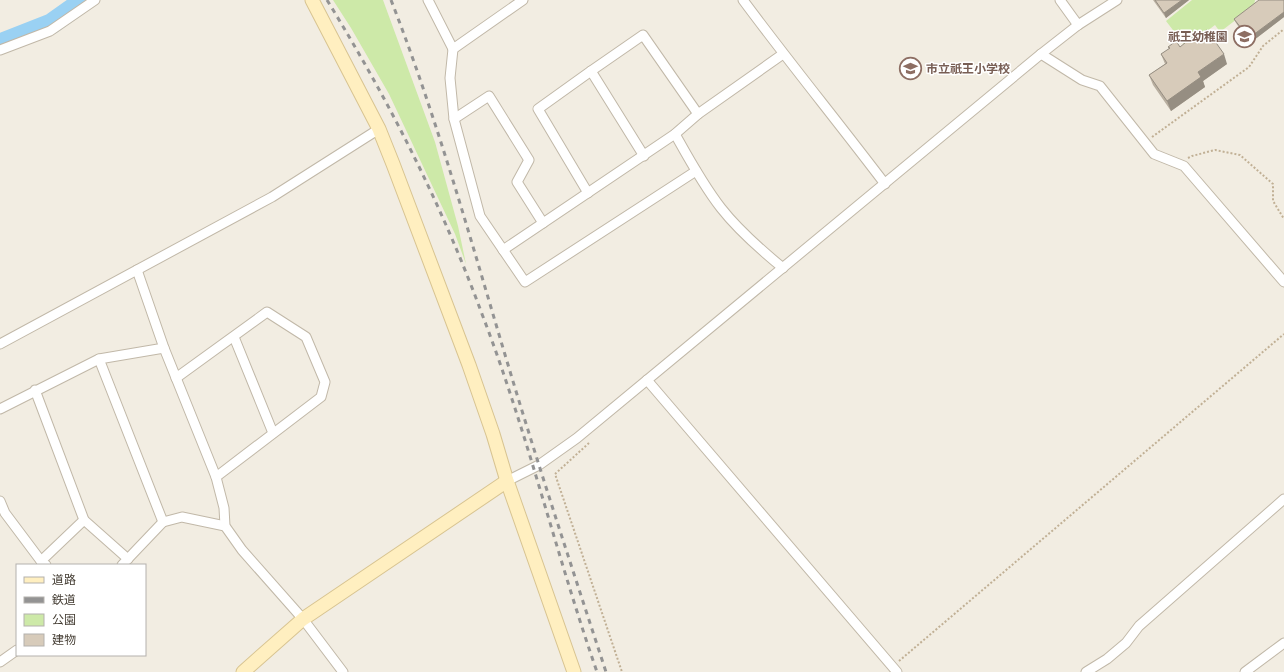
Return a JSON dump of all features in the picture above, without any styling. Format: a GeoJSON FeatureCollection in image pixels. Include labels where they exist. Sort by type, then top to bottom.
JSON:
{"type":"FeatureCollection","features":[{"type":"Feature","properties":{"kind":"street"},"geometry":{"type":"LineString","coordinates":[[0,50],[50,31],[95,0]]}},
{"type":"Feature","properties":{"kind":"street"},"geometry":{"type":"LineString","coordinates":[[312,0],[379,129],[469,365],[493,434],[507,481],[574,672]]}},
{"type":"Feature","properties":{"kind":"street"},"geometry":{"type":"LineString","coordinates":[[453,49],[523,0]]}},
{"type":"Feature","properties":{"kind":"street"},"geometry":{"type":"LineString","coordinates":[[743,0],[783,54],[827,107],[885,184]]}},
{"type":"Feature","properties":{"kind":"street"},"geometry":{"type":"LineString","coordinates":[[1060,0],[1078,25]]}},
{"type":"Feature","properties":{"kind":"street"},"geometry":{"type":"LineString","coordinates":[[243,672],[303,619],[507,481],[539,465],[558,453],[784,268],[1041,54],[1078,25],[1117,0]]}},
{"type":"Feature","properties":{"kind":"street"},"geometry":{"type":"LineString","coordinates":[[432,1],[453,49],[450,78],[454,119],[480,216],[525,282],[696,171]]}},
{"type":"Feature","properties":{"kind":"street"},"geometry":{"type":"LineString","coordinates":[[588,193],[538,109],[643,35],[698,114]]}},
{"type":"Feature","properties":{"kind":"street"},"geometry":{"type":"LineString","coordinates":[[503,250],[644,156],[675,134],[698,114],[783,54]]}},
{"type":"Feature","properties":{"kind":"street"},"geometry":{"type":"LineString","coordinates":[[1041,54],[1082,80],[1100,86],[1154,154],[1181,164],[1284,282]]}},
{"type":"Feature","properties":{"kind":"street"},"geometry":{"type":"LineString","coordinates":[[591,71],[644,156]]}},
{"type":"Feature","properties":{"kind":"street"},"geometry":{"type":"LineString","coordinates":[[454,119],[489,96],[529,160],[517,182],[543,223]]}},
{"type":"Feature","properties":{"kind":"street"},"geometry":{"type":"LineString","coordinates":[[0,344],[272,197],[379,129]]}},
{"type":"Feature","properties":{"kind":"street"},"geometry":{"type":"LineString","coordinates":[[675,134],[696,171],[722,209],[754,243],[784,268]]}},
{"type":"Feature","properties":{"kind":"street"},"geometry":{"type":"LineString","coordinates":[[137,270],[164,348],[216,477],[224,508],[225,526],[242,550],[303,619],[343,672]]}},
{"type":"Feature","properties":{"kind":"street"},"geometry":{"type":"LineString","coordinates":[[176,378],[267,312],[306,337],[325,382],[321,397],[216,477]]}},
{"type":"Feature","properties":{"kind":"street"},"geometry":{"type":"LineString","coordinates":[[234,337],[273,433]]}},
{"type":"Feature","properties":{"kind":"street"},"geometry":{"type":"LineString","coordinates":[[0,409],[99,359],[164,348]]}},
{"type":"Feature","properties":{"kind":"street"},"geometry":{"type":"LineString","coordinates":[[99,359],[162,522]]}},
{"type":"Feature","properties":{"kind":"street"},"geometry":{"type":"LineString","coordinates":[[647,380],[895,669]]}},
{"type":"Feature","properties":{"kind":"street"},"geometry":{"type":"LineString","coordinates":[[35,390],[84,520],[125,562],[162,522],[182,516],[225,526]]}},
{"type":"Feature","properties":{"kind":"street"},"geometry":{"type":"LineString","coordinates":[[1086,672],[1107,659],[1126,643],[1139,626],[1284,499]]}},
{"type":"Feature","properties":{"kind":"street"},"geometry":{"type":"LineString","coordinates":[[0,501],[3,514],[43,563],[84,520]]}},
{"type":"Feature","properties":{"kind":"street"},"geometry":{"type":"LineString","coordinates":[[1245,672],[1284,643]]}},
{"type":"Feature","properties":{"kind":"street"},"geometry":{"type":"LineString","coordinates":[[0,662],[16,651]]}},
{"type":"Feature","properties":{"kind":"path"},"geometry":{"type":"LineString","coordinates":[[1144,142],[1249,67],[1263,46],[1284,29]]}},
{"type":"Feature","properties":{"kind":"path"},"geometry":{"type":"LineString","coordinates":[[1181,164],[1192,156],[1215,150],[1240,155],[1273,184],[1273,201],[1284,219]]}},
{"type":"Feature","properties":{"kind":"path"},"geometry":{"type":"LineString","coordinates":[[895,669],[1284,334]]}},
{"type":"Feature","properties":{"kind":"path"},"geometry":{"type":"LineString","coordinates":[[589,443],[555,474],[622,672]]}},
{"type":"Feature","properties":{"kind":"green space"},"geometry":{"type":"Polygon","coordinates":[[[333,0],[383,0],[435,142],[458,226],[466,264],[455,234],[389,94],[333,0]]]}},
{"type":"Feature","properties":{"kind":"green space"},"geometry":{"type":"Polygon","coordinates":[[[1192,0],[1255,0],[1254,6],[1220,32],[1215,25],[1186,47],[1166,21],[1192,0]]]}},
{"type":"Feature","properties":{"kind":"building"},"geometry":{"type":"Polygon","coordinates":[[[1155,0],[1182,0],[1164,13],[1155,0]]]}},
{"type":"Feature","properties":{"kind":"building"},"geometry":{"type":"Polygon","coordinates":[[[1259,0],[1284,0],[1284,12],[1249,38],[1234,19],[1259,0]]]}},
{"type":"Feature","properties":{"kind":"building"},"geometry":{"type":"Polygon","coordinates":[[[1207,30],[1224,54],[1198,72],[1201,77],[1167,101],[1149,75],[1167,63],[1161,54],[1170,48],[1168,47],[1176,41],[1180,47],[1191,38],[1207,30]]]}},
{"type":"Feature","properties":{"kind":"waterway"},"geometry":{"type":"LineString","coordinates":[[0,44],[51,24],[85,0]]}},
{"type":"Feature","properties":{"kind":"railway"},"geometry":{"type":"LineString","coordinates":[[327,0],[372,76],[412,153],[431,192],[466,273],[513,403],[582,628],[597,672]]}},
{"type":"Feature","properties":{"kind":"railway"},"geometry":{"type":"LineString","coordinates":[[391,0],[425,93],[470,235],[523,415],[606,672]]}},
{"type":"Feature","properties":{"kind":"place","name":"祇王幼稚園"},"geometry":{"type":"Point","coordinates":[1244,36]}},
{"type":"Feature","properties":{"kind":"place","name":"市立祇王小学校"},"geometry":{"type":"Point","coordinates":[910,68]}}]}
